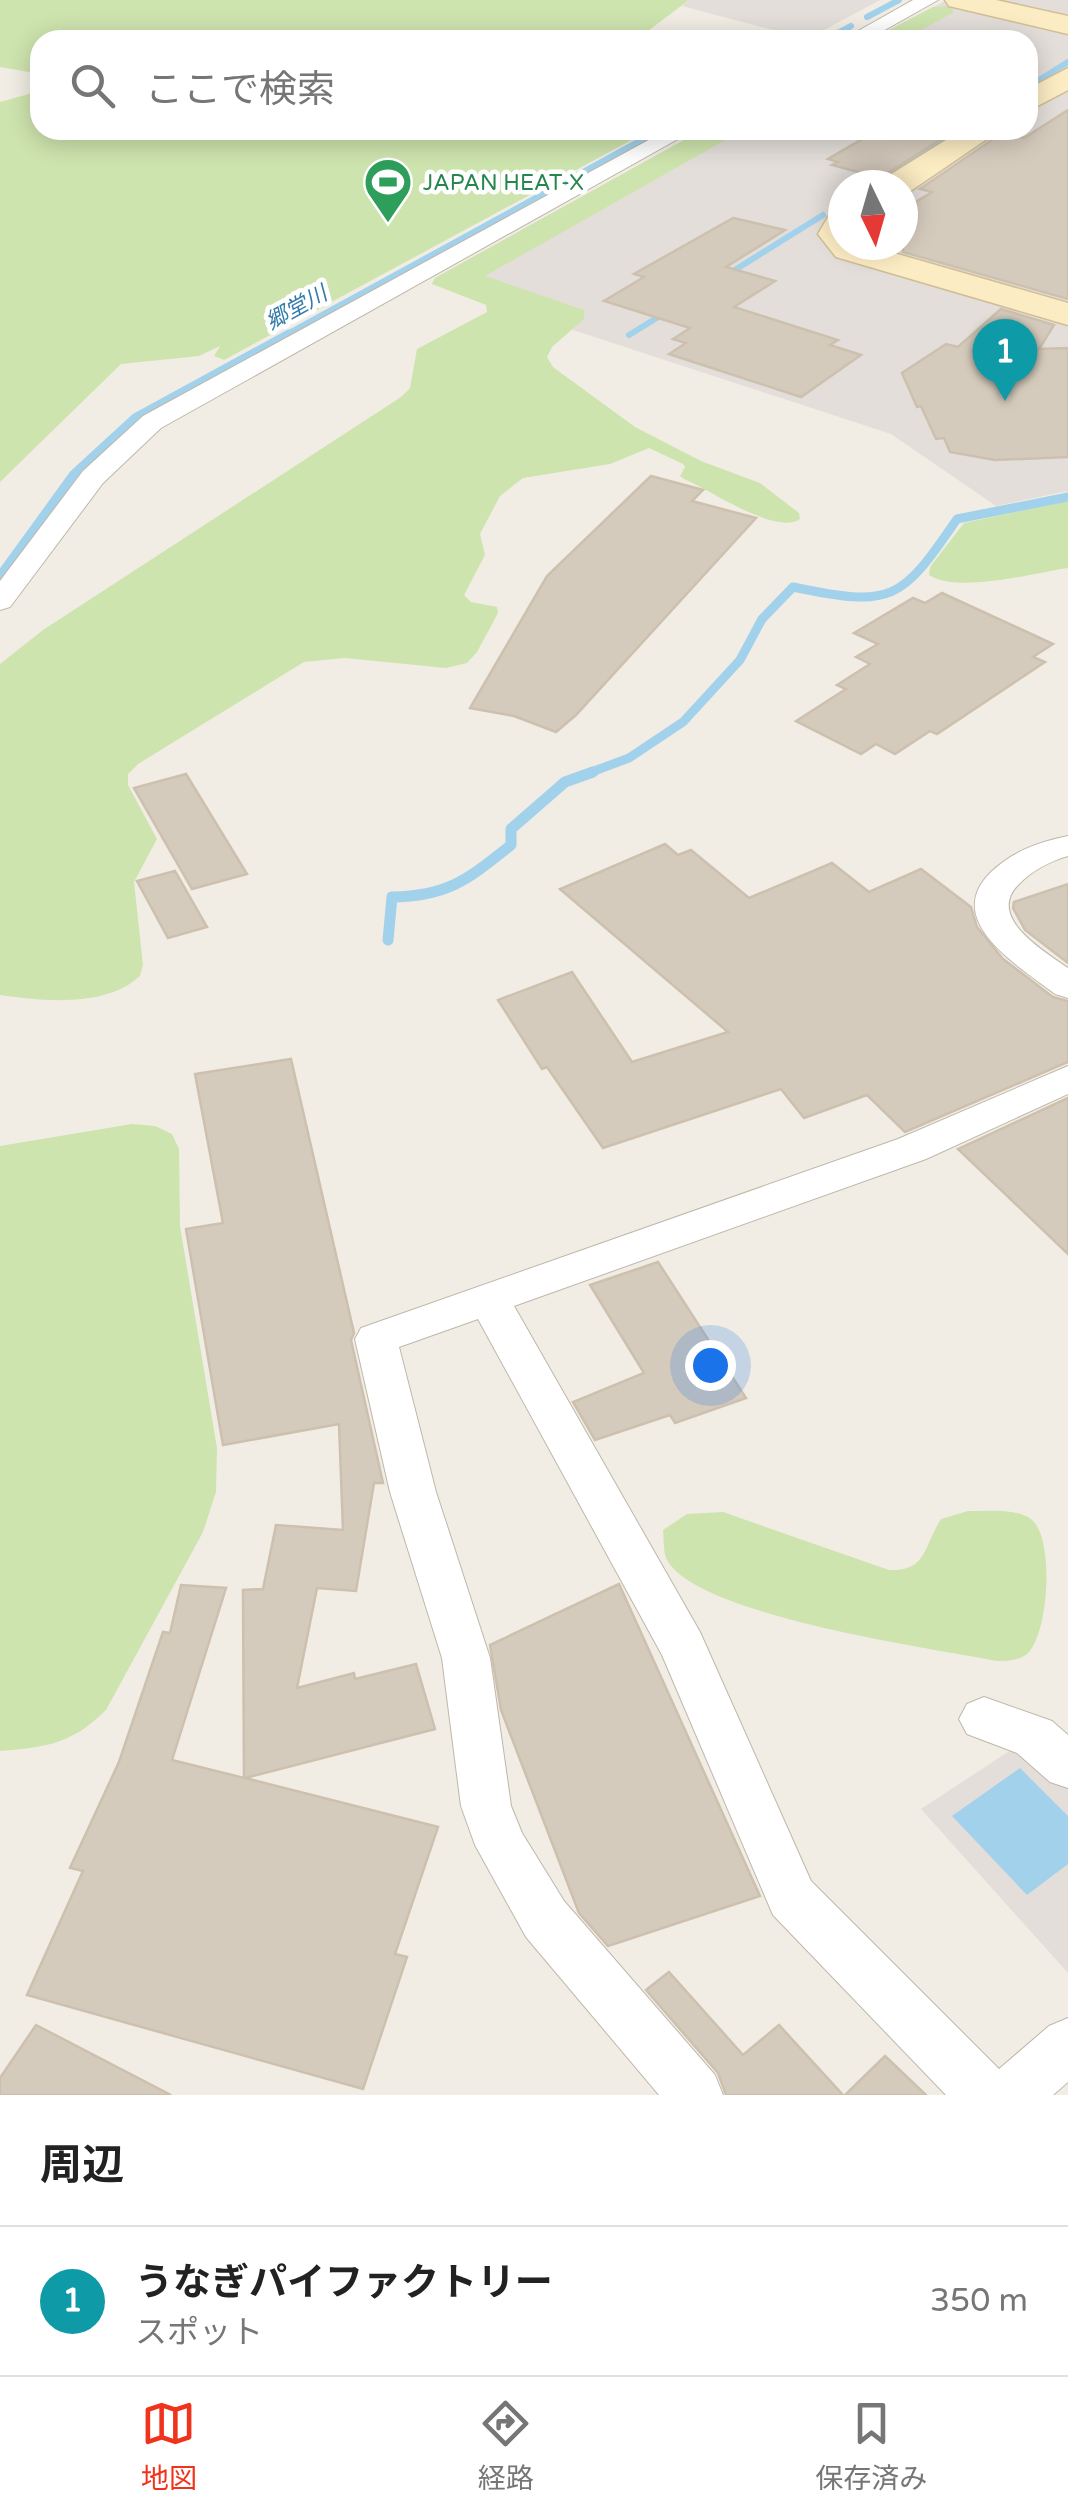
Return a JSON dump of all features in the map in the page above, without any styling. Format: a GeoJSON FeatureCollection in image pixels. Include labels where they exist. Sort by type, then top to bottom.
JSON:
{"type":"FeatureCollection","features":[{"type":"Feature","properties":{"kind":"street"},"geometry":{"type":"LineString","coordinates":[[871,30],[928,0]]}},
{"type":"Feature","properties":{"kind":"street"},"geometry":{"type":"LineString","coordinates":[[960,0],[1068,25]]}},
{"type":"Feature","properties":{"kind":"street"},"geometry":{"type":"LineString","coordinates":[[1038,96],[1068,77]]}},
{"type":"Feature","properties":{"kind":"street"},"geometry":{"type":"LineString","coordinates":[[0,600],[94,478],[152,422],[665,140]]}},
{"type":"Feature","properties":{"kind":"street"},"geometry":{"type":"LineString","coordinates":[[918,172],[968,140]]}},
{"type":"Feature","properties":{"kind":"street"},"geometry":{"type":"LineString","coordinates":[[876,260],[1068,314]]}},
{"type":"Feature","properties":{"kind":"street"},"geometry":{"type":"LineString","coordinates":[[1068,846],[1031,857],[1000,880],[990,892],[986,906],[1004,934],[1068,986]]}},
{"type":"Feature","properties":{"kind":"street"},"geometry":{"type":"LineString","coordinates":[[695,2095],[545,1919],[501,1845],[486,1806],[466,1658],[413,1492],[376,1340],[912,1149],[1068,1078]]}},
{"type":"Feature","properties":{"kind":"street"},"geometry":{"type":"LineString","coordinates":[[490,1302],[684,1647],[792,1898],[986,2095]]}},
{"type":"Feature","properties":{"kind":"street"},"geometry":{"type":"LineString","coordinates":[[984,1719],[1034,1737],[1068,1766]]}},
{"type":"Feature","properties":{"kind":"street"},"geometry":{"type":"LineString","coordinates":[[1012,2095],[1068,2045]]}},
{"type":"Feature","properties":{"kind":"shaded area"},"geometry":{"type":"Polygon","coordinates":[[[689,0],[880,0],[824,30],[773,30],[682,6],[689,0]]]}},
{"type":"Feature","properties":{"kind":"shaded area"},"geometry":{"type":"Polygon","coordinates":[[[947,0],[1068,0],[1068,491],[996,506],[891,434],[432,284],[435,278],[684,140],[1038,140],[1038,30],[889,30],[947,0]]]}},
{"type":"Feature","properties":{"kind":"shaded area"},"geometry":{"type":"Polygon","coordinates":[[[1023,1742],[1068,1788],[1068,1973],[921,1809],[1023,1742]]]}},
{"type":"Feature","properties":{"kind":"green space"},"geometry":{"type":"Polygon","coordinates":[[[0,0],[689,0],[649,30],[30,30],[30,72],[0,67],[0,0]]]}},
{"type":"Feature","properties":{"kind":"green space"},"geometry":{"type":"Polygon","coordinates":[[[950,6],[954,12],[921,30],[889,30],[933,7],[950,6]]]}},
{"type":"Feature","properties":{"kind":"green space"},"geometry":{"type":"Polygon","coordinates":[[[30,94],[30,140],[631,140],[224,360],[214,356],[220,346],[199,356],[121,364],[0,482],[0,102],[30,94]]]}},
{"type":"Feature","properties":{"kind":"green space"},"geometry":{"type":"Polygon","coordinates":[[[684,140],[725,140],[485,276],[584,310],[584,319],[552,347],[547,357],[553,367],[635,427],[701,461],[760,483],[799,513],[800,519],[789,523],[776,521],[743,510],[684,479],[680,476],[683,464],[649,448],[610,464],[523,478],[500,496],[480,534],[485,555],[464,595],[471,602],[497,607],[498,613],[467,663],[446,668],[345,658],[304,662],[138,764],[128,774],[128,785],[157,839],[134,882],[143,965],[140,976],[126,986],[92,998],[54,1000],[0,995],[0,664],[43,630],[401,397],[410,388],[417,349],[487,312],[486,305],[432,284],[435,278],[684,140]]]}},
{"type":"Feature","properties":{"kind":"green space"},"geometry":{"type":"Polygon","coordinates":[[[1068,501],[1068,568],[958,583],[929,575],[930,567],[964,523],[1068,501]]]}},
{"type":"Feature","properties":{"kind":"green space"},"geometry":{"type":"Polygon","coordinates":[[[132,1124],[155,1126],[172,1134],[179,1149],[180,1226],[217,1448],[216,1492],[203,1532],[106,1710],[82,1730],[58,1742],[0,1751],[0,1146],[132,1124]]]}},
{"type":"Feature","properties":{"kind":"green space"},"geometry":{"type":"Polygon","coordinates":[[[968,1511],[1017,1513],[1031,1519],[1039,1529],[1046,1565],[1044,1608],[1034,1643],[1020,1658],[997,1661],[819,1627],[768,1613],[722,1598],[687,1580],[667,1560],[664,1550],[663,1530],[687,1514],[723,1512],[889,1570],[901,1569],[918,1562],[941,1519],[968,1511]]]}},
{"type":"Feature","properties":{"kind":"water"},"geometry":{"type":"Polygon","coordinates":[[[1020,1768],[1068,1816],[1068,1864],[1027,1895],[952,1816],[1020,1768]]]}},
{"type":"Feature","properties":{"kind":"building"},"geometry":{"type":"Polygon","coordinates":[[[1068,110],[1068,299],[918,256],[918,201],[932,192],[920,189],[992,140],[1038,140],[1038,129],[1068,110]]]}},
{"type":"Feature","properties":{"kind":"building"},"geometry":{"type":"Polygon","coordinates":[[[861,140],[939,140],[892,170],[850,170],[832,165],[838,162],[828,159],[861,140]]]}},
{"type":"Feature","properties":{"kind":"building"},"geometry":{"type":"Polygon","coordinates":[[[733,218],[785,230],[726,267],[775,281],[734,307],[838,340],[830,345],[861,355],[801,397],[669,354],[686,343],[673,339],[690,328],[604,301],[644,277],[634,274],[733,218]]]}},
{"type":"Feature","properties":{"kind":"building"},"geometry":{"type":"Polygon","coordinates":[[[1001,309],[1054,325],[1039,349],[1068,348],[1068,457],[995,460],[950,452],[944,438],[936,439],[921,406],[917,407],[902,373],[946,344],[958,347],[1001,309]]]}},
{"type":"Feature","properties":{"kind":"building"},"geometry":{"type":"Polygon","coordinates":[[[651,476],[703,490],[692,501],[756,518],[576,715],[556,732],[514,716],[470,708],[547,576],[651,476]]]}},
{"type":"Feature","properties":{"kind":"building"},"geometry":{"type":"Polygon","coordinates":[[[942,593],[1053,644],[1033,657],[1045,662],[937,734],[930,731],[895,754],[876,744],[861,754],[796,721],[846,689],[837,685],[870,664],[856,657],[878,644],[854,633],[913,598],[925,603],[942,593]]]}},
{"type":"Feature","properties":{"kind":"building"},"geometry":{"type":"Polygon","coordinates":[[[186,774],[247,874],[192,889],[134,788],[186,774]]]}},
{"type":"Feature","properties":{"kind":"building"},"geometry":{"type":"Polygon","coordinates":[[[665,844],[678,855],[691,850],[749,898],[832,863],[869,892],[921,869],[971,907],[977,927],[1003,959],[1053,997],[1068,1001],[1068,1062],[905,1132],[867,1095],[804,1118],[781,1089],[603,1148],[547,1067],[542,1069],[498,1000],[572,972],[632,1062],[728,1032],[560,889],[665,844]]]}},
{"type":"Feature","properties":{"kind":"building"},"geometry":{"type":"Polygon","coordinates":[[[175,871],[207,927],[168,938],[137,881],[175,871]]]}},
{"type":"Feature","properties":{"kind":"building"},"geometry":{"type":"Polygon","coordinates":[[[1068,884],[1068,963],[1025,930],[1013,908],[1014,902],[1068,884]]]}},
{"type":"Feature","properties":{"kind":"building"},"geometry":{"type":"Polygon","coordinates":[[[291,1059],[354,1333],[351,1340],[383,1483],[374,1483],[356,1591],[317,1588],[297,1688],[354,1673],[355,1679],[416,1664],[435,1729],[245,1778],[438,1827],[395,1954],[407,1957],[363,2089],[27,1995],[83,1871],[70,1868],[119,1762],[163,1632],[170,1633],[181,1585],[226,1588],[172,1760],[244,1778],[243,1590],[263,1589],[276,1525],[343,1530],[339,1424],[223,1445],[186,1229],[223,1223],[195,1074],[291,1059]]]}},
{"type":"Feature","properties":{"kind":"building"},"geometry":{"type":"Polygon","coordinates":[[[1068,1098],[1068,1254],[958,1149],[1068,1098]]]}},
{"type":"Feature","properties":{"kind":"building"},"geometry":{"type":"Polygon","coordinates":[[[658,1262],[746,1398],[675,1423],[670,1415],[595,1440],[573,1402],[644,1373],[590,1285],[658,1262]]]}},
{"type":"Feature","properties":{"kind":"building"},"geometry":{"type":"Polygon","coordinates":[[[619,1584],[760,1896],[608,1946],[579,1913],[501,1710],[490,1645],[619,1584]]]}},
{"type":"Feature","properties":{"kind":"building"},"geometry":{"type":"Polygon","coordinates":[[[669,1972],[743,2055],[779,2025],[843,2095],[726,2095],[718,2073],[646,1990],[669,1972]]]}},
{"type":"Feature","properties":{"kind":"building"},"geometry":{"type":"Polygon","coordinates":[[[36,2025],[171,2095],[0,2095],[0,2078],[36,2025]]]}},
{"type":"Feature","properties":{"kind":"building"},"geometry":{"type":"Polygon","coordinates":[[[885,2056],[926,2095],[845,2095],[885,2056]]]}},
{"type":"Feature","properties":{"kind":"waterway","name":"郷堂川"},"geometry":{"type":"LineString","coordinates":[[867,17],[899,0]]}},
{"type":"Feature","properties":{"kind":"waterway","name":"郷堂川"},"geometry":{"type":"LineString","coordinates":[[844,30],[851,26]]}},
{"type":"Feature","properties":{"kind":"waterway"},"geometry":{"type":"LineString","coordinates":[[1038,81],[1068,62]]}},
{"type":"Feature","properties":{"kind":"waterway","name":"郷堂川"},"geometry":{"type":"LineString","coordinates":[[284,336],[642,140]]}},
{"type":"Feature","properties":{"kind":"waterway"},"geometry":{"type":"LineString","coordinates":[[895,170],[943,140]]}},
{"type":"Feature","properties":{"kind":"waterway"},"geometry":{"type":"LineString","coordinates":[[722,278],[823,215]]}},
{"type":"Feature","properties":{"kind":"waterway"},"geometry":{"type":"LineString","coordinates":[[629,335],[668,311]]}},
{"type":"Feature","properties":{"kind":"waterway","name":"郷堂川"},"geometry":{"type":"LineString","coordinates":[[0,576],[74,474],[135,418],[289,334]]}},
{"type":"Feature","properties":{"kind":"waterway"},"geometry":{"type":"LineString","coordinates":[[586,774],[629,758],[683,722],[740,660],[762,619],[793,587],[853,597],[892,592],[922,567],[957,519],[1068,497]]}},
{"type":"Feature","properties":{"kind":"waterway"},"geometry":{"type":"LineString","coordinates":[[388,940],[392,897],[429,893],[469,876],[511,845],[511,829],[565,782],[593,772]]}},
{"type":"Feature","properties":{"kind":"place","name":"JAPAN HEAT-X"},"geometry":{"type":"Point","coordinates":[388,224]}},
{"type":"Feature","properties":{"kind":"place","name":"うなぎパイファクトリー"},"geometry":{"type":"Point","coordinates":[1005,401]}}]}
